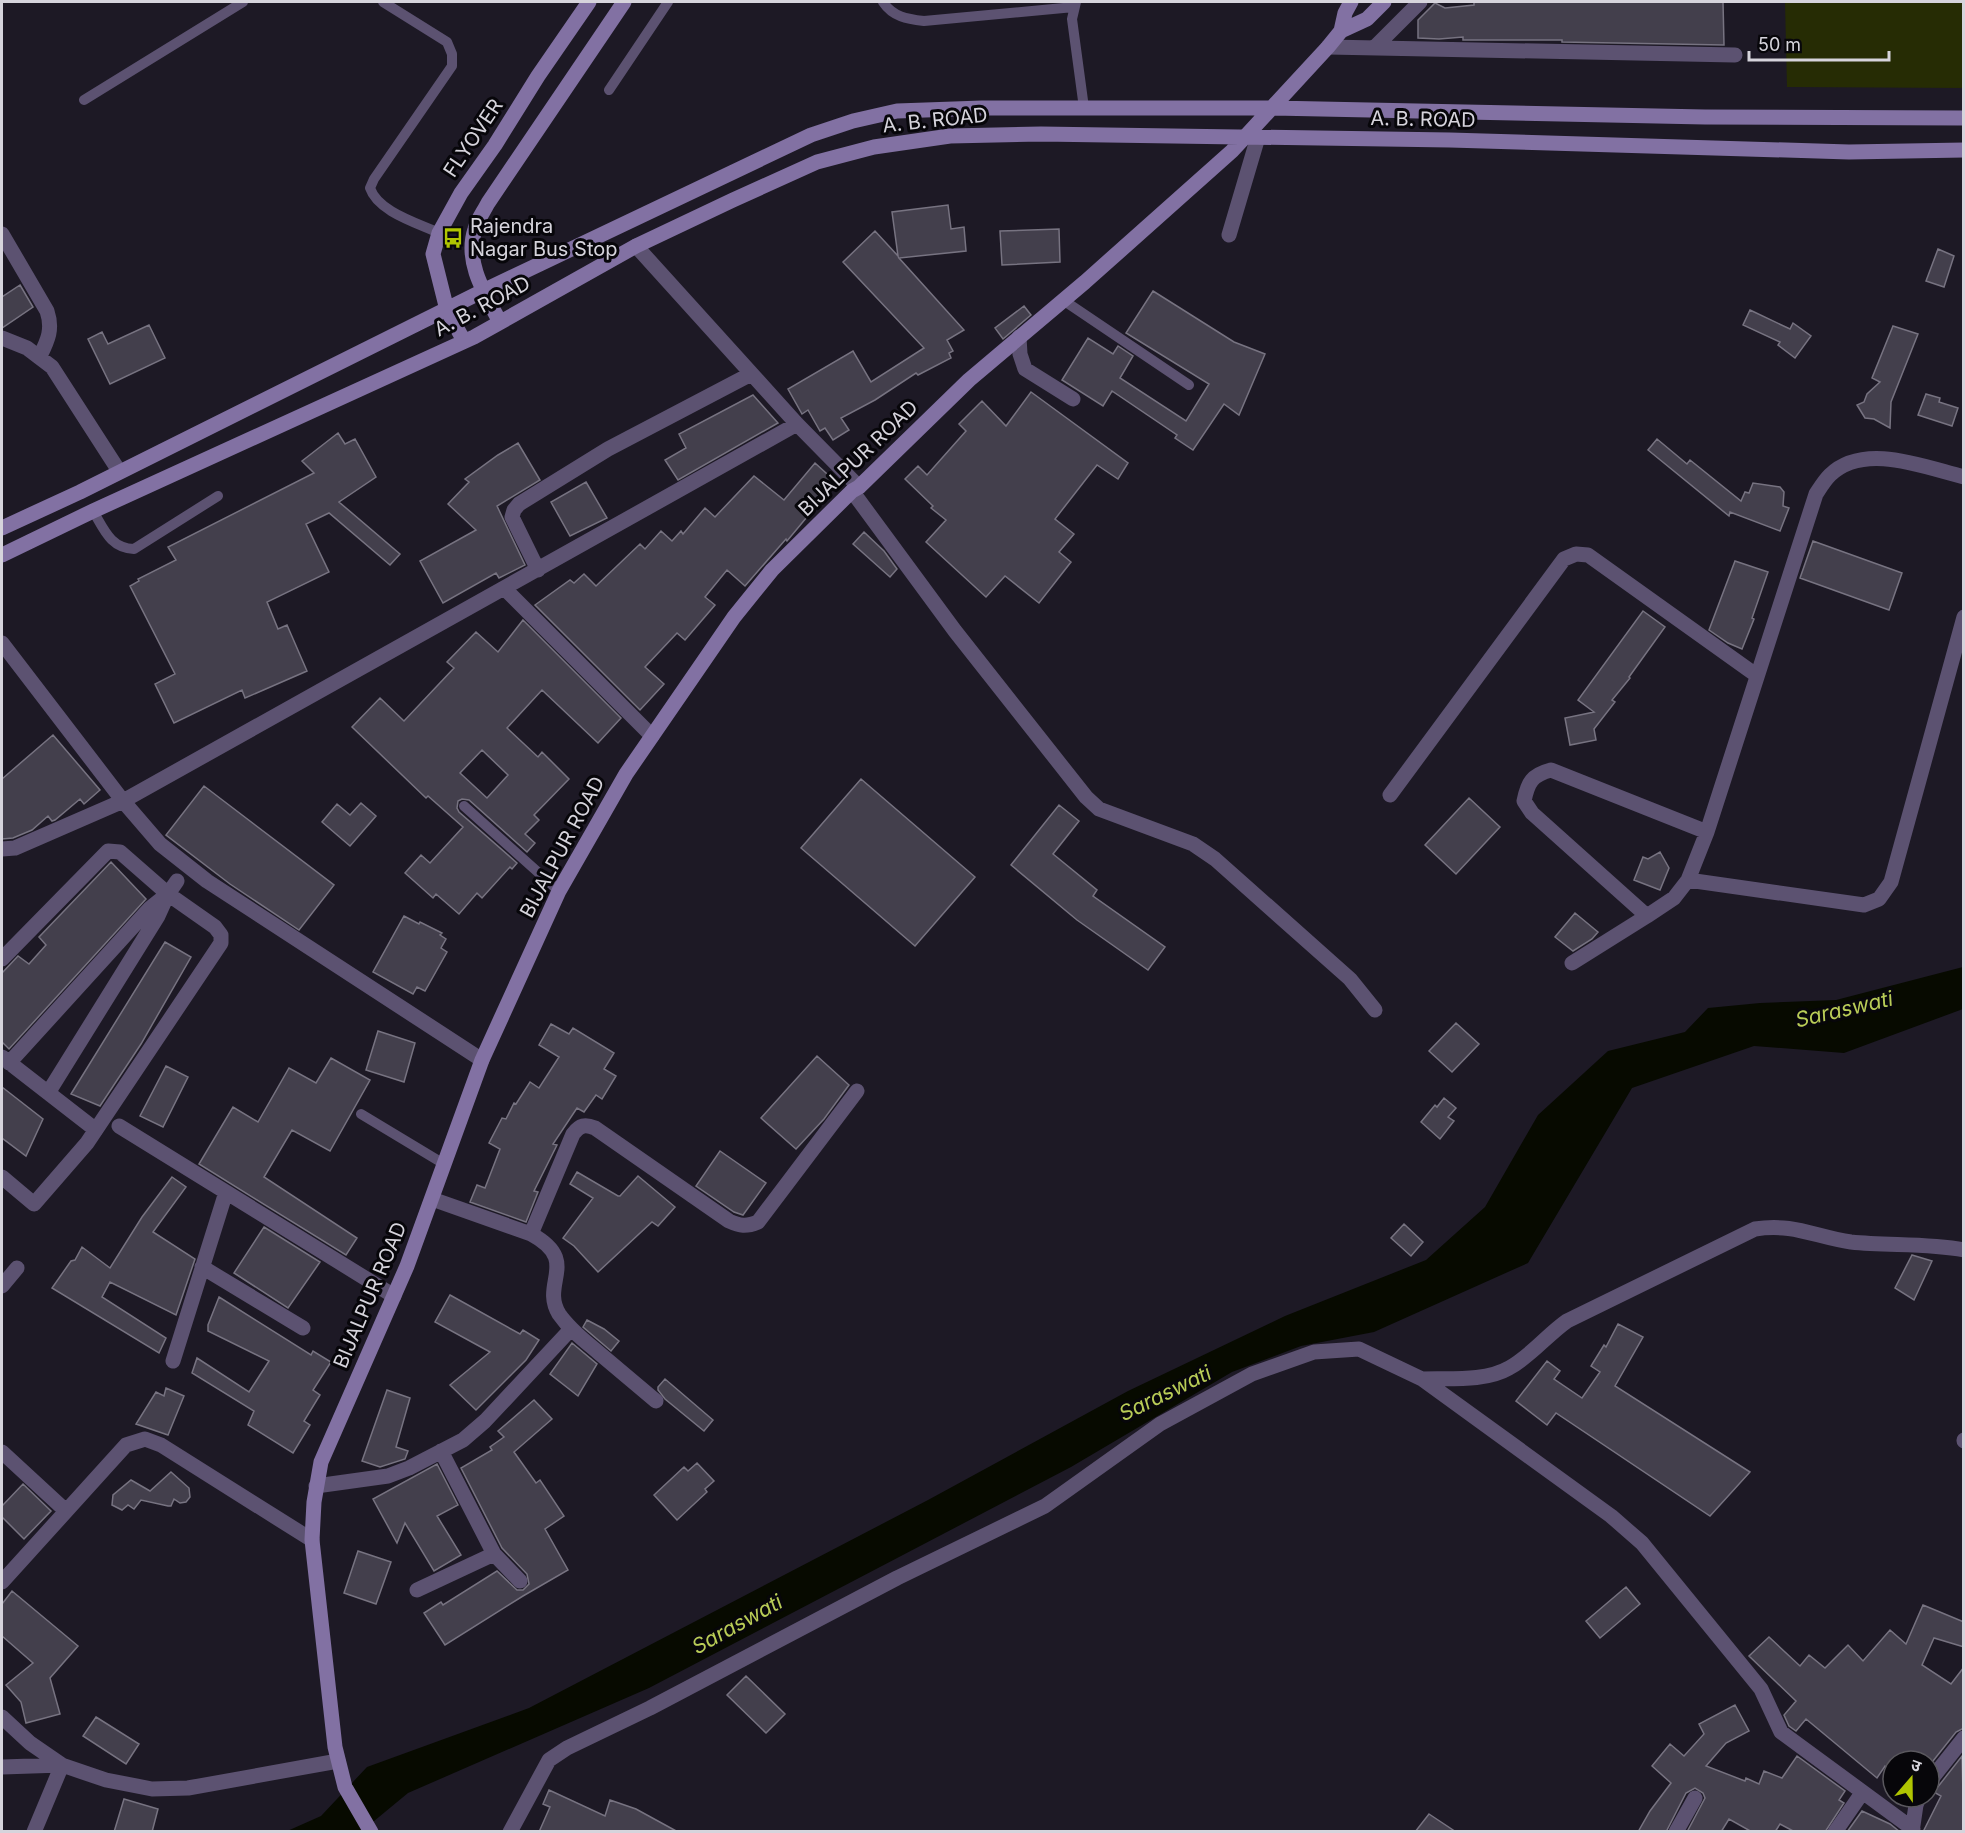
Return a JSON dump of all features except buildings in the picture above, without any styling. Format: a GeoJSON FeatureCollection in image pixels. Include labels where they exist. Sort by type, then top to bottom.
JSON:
{"type":"FeatureCollection","features":[{"type":"Feature","properties":{"kind":"main road","name":"FLYOVER"},"geometry":{"type":"LineString","coordinates":[[464,341],[447,310],[433,254],[440,233],[461,193],[589,2]]}},
{"type":"Feature","properties":{"kind":"main road"},"geometry":{"type":"LineString","coordinates":[[500,322],[483,291],[471,258],[475,229],[488,203],[624,2]]}},
{"type":"Feature","properties":{"kind":"main road"},"geometry":{"type":"LineString","coordinates":[[1341,31],[1345,13],[1351,2]]}},
{"type":"Feature","properties":{"kind":"main road"},"geometry":{"type":"LineString","coordinates":[[1341,31],[1367,19],[1384,2]]}},
{"type":"Feature","properties":{"kind":"main road","name":"BIJALPUR ROAD"},"geometry":{"type":"LineString","coordinates":[[371,1832],[345,1787],[335,1747],[312,1540],[316,1486],[321,1462],[394,1296],[482,1060],[559,891],[626,774],[734,617],[772,570],[969,380],[1251,137],[1341,31]]}},
{"type":"Feature","properties":{"kind":"main road","name":"A. B. ROAD"},"geometry":{"type":"LineString","coordinates":[[2,528],[483,291],[811,135],[853,121],[897,111],[982,108],[1274,108],[1705,117],[1964,118]]}},
{"type":"Feature","properties":{"kind":"main road","name":"A. B. ROAD"},"geometry":{"type":"LineString","coordinates":[[2,555],[464,341],[636,246],[817,162],[874,147],[950,136],[1041,134],[1449,140],[1849,152],[1964,150]]}},
{"type":"Feature","properties":{"kind":"street"},"geometry":{"type":"LineString","coordinates":[[1374,48],[1420,2]]}},
{"type":"Feature","properties":{"kind":"street"},"geometry":{"type":"LineString","coordinates":[[1328,47],[1735,55]]}},
{"type":"Feature","properties":{"kind":"street"},"geometry":{"type":"LineString","coordinates":[[1229,235],[1251,137]]}},
{"type":"Feature","properties":{"kind":"street"},"geometry":{"type":"LineString","coordinates":[[2,234],[50,320],[50,337],[40,356]]}},
{"type":"Feature","properties":{"kind":"street"},"geometry":{"type":"LineString","coordinates":[[636,246],[855,489],[955,631],[1086,797],[1099,809],[1193,844],[1215,859],[1350,979],[1375,1010]]}},
{"type":"Feature","properties":{"kind":"street"},"geometry":{"type":"LineString","coordinates":[[1019,337],[1020,354],[1025,369],[1073,399]]}},
{"type":"Feature","properties":{"kind":"street"},"geometry":{"type":"LineString","coordinates":[[2,338],[27,348],[52,367],[119,471]]}},
{"type":"Feature","properties":{"kind":"street"},"geometry":{"type":"LineString","coordinates":[[538,570],[512,517],[519,504],[608,448],[752,374]]}},
{"type":"Feature","properties":{"kind":"street"},"geometry":{"type":"LineString","coordinates":[[2,849],[15,848],[123,801],[797,424]]}},
{"type":"Feature","properties":{"kind":"street"},"geometry":{"type":"LineString","coordinates":[[1572,963],[1674,897],[1688,880],[1707,832],[1816,494],[1830,475],[1845,465],[1866,458],[1887,458],[1964,477]]}},
{"type":"Feature","properties":{"kind":"street"},"geometry":{"type":"LineString","coordinates":[[1390,795],[1564,559],[1576,554],[1588,555],[1756,675]]}},
{"type":"Feature","properties":{"kind":"street"},"geometry":{"type":"LineString","coordinates":[[504,588],[652,736]]}},
{"type":"Feature","properties":{"kind":"street"},"geometry":{"type":"LineString","coordinates":[[1688,880],[1864,905],[1879,899],[1891,882],[1964,617]]}},
{"type":"Feature","properties":{"kind":"street"},"geometry":{"type":"LineString","coordinates":[[2,643],[123,801],[160,844],[178,878],[221,935],[221,943],[87,1143],[34,1204],[2,1177]]}},
{"type":"Feature","properties":{"kind":"street"},"geometry":{"type":"LineString","coordinates":[[1647,916],[1532,813],[1524,801],[1528,784],[1540,773],[1551,770],[1707,832]]}},
{"type":"Feature","properties":{"kind":"street"},"geometry":{"type":"LineString","coordinates":[[2,958],[108,852],[120,852],[178,878],[216,887],[482,1060]]}},
{"type":"Feature","properties":{"kind":"street"},"geometry":{"type":"LineString","coordinates":[[96,1130],[5,1060],[178,878]]}},
{"type":"Feature","properties":{"kind":"street"},"geometry":{"type":"LineString","coordinates":[[48,1093],[158,916],[178,878]]}},
{"type":"Feature","properties":{"kind":"street"},"geometry":{"type":"LineString","coordinates":[[531,1234],[573,1134],[579,1127],[586,1125],[595,1128],[729,1221],[739,1226],[748,1226],[758,1222],[857,1091]]}},
{"type":"Feature","properties":{"kind":"street"},"geometry":{"type":"LineString","coordinates":[[119,1126],[394,1296]]}},
{"type":"Feature","properties":{"kind":"street"},"geometry":{"type":"LineString","coordinates":[[173,1362],[226,1192]]}},
{"type":"Feature","properties":{"kind":"street"},"geometry":{"type":"LineString","coordinates":[[432,1199],[545,1241],[554,1251],[557,1261],[555,1302],[558,1312],[571,1329],[656,1401]]}},
{"type":"Feature","properties":{"kind":"street"},"geometry":{"type":"LineString","coordinates":[[1422,1379],[1489,1376],[1508,1369],[1567,1320],[1755,1230],[1774,1226],[1848,1242],[1964,1250]]}},
{"type":"Feature","properties":{"kind":"street"},"geometry":{"type":"LineString","coordinates":[[202,1267],[303,1328]]}},
{"type":"Feature","properties":{"kind":"street"},"geometry":{"type":"LineString","coordinates":[[2,1286],[17,1268]]}},
{"type":"Feature","properties":{"kind":"street"},"geometry":{"type":"LineString","coordinates":[[316,1486],[388,1476],[409,1468],[475,1432],[571,1329]]}},
{"type":"Feature","properties":{"kind":"street"},"geometry":{"type":"LineString","coordinates":[[510,1832],[549,1760],[567,1748],[650,1708],[897,1578],[1045,1506],[1160,1424],[1252,1374],[1314,1352],[1359,1349],[1422,1379],[1611,1516],[1642,1543],[1761,1689],[1782,1732],[1912,1830],[1915,1809]]}},
{"type":"Feature","properties":{"kind":"street"},"geometry":{"type":"LineString","coordinates":[[2,1582],[126,1444],[145,1439],[161,1445],[312,1540]]}},
{"type":"Feature","properties":{"kind":"street"},"geometry":{"type":"LineString","coordinates":[[441,1451],[494,1554],[520,1581]]}},
{"type":"Feature","properties":{"kind":"street"},"geometry":{"type":"LineString","coordinates":[[2,1452],[66,1511]]}},
{"type":"Feature","properties":{"kind":"street"},"geometry":{"type":"LineString","coordinates":[[417,1590],[494,1554]]}},
{"type":"Feature","properties":{"kind":"street"},"geometry":{"type":"LineString","coordinates":[[2,1717],[30,1743],[62,1765],[106,1780],[152,1789],[188,1788],[338,1761]]}},
{"type":"Feature","properties":{"kind":"street"},"geometry":{"type":"LineString","coordinates":[[1941,1767],[1964,1738]]}},
{"type":"Feature","properties":{"kind":"street"},"geometry":{"type":"LineString","coordinates":[[2,1767],[62,1765]]}},
{"type":"Feature","properties":{"kind":"street"},"geometry":{"type":"LineString","coordinates":[[34,1832],[62,1765]]}},
{"type":"Feature","properties":{"kind":"street"},"geometry":{"type":"LineString","coordinates":[[1835,1832],[1862,1793]]}},
{"type":"Feature","properties":{"kind":"street"},"geometry":{"type":"LineString","coordinates":[[1676,1832],[1695,1798]]}},
{"type":"Feature","properties":{"kind":"lane"},"geometry":{"type":"LineString","coordinates":[[84,100],[243,2]]}},
{"type":"Feature","properties":{"kind":"lane"},"geometry":{"type":"LineString","coordinates":[[384,2],[447,42],[452,54],[452,66],[374,178],[370,188],[381,206],[440,233]]}},
{"type":"Feature","properties":{"kind":"lane"},"geometry":{"type":"LineString","coordinates":[[609,90],[668,2]]}},
{"type":"Feature","properties":{"kind":"lane"},"geometry":{"type":"LineString","coordinates":[[884,2],[895,14],[907,19],[924,21],[1075,4],[1072,19],[1084,108]]}},
{"type":"Feature","properties":{"kind":"lane"},"geometry":{"type":"LineString","coordinates":[[1063,300],[1189,385]]}},
{"type":"Feature","properties":{"kind":"lane"},"geometry":{"type":"LineString","coordinates":[[93,511],[114,543],[123,548],[134,549],[218,495]]}},
{"type":"Feature","properties":{"kind":"lane"},"geometry":{"type":"LineString","coordinates":[[464,806],[559,891]]}},
{"type":"Feature","properties":{"kind":"lane"},"geometry":{"type":"LineString","coordinates":[[361,1114],[444,1164]]}},
{"type":"Feature","properties":{"kind":"green space"},"geometry":{"type":"Polygon","coordinates":[[[1785,2],[1963,2],[1963,88],[1787,87],[1785,2]]]}},
{"type":"Feature","properties":{"kind":"water","name":"Saraswati"},"geometry":{"type":"Polygon","coordinates":[[[1963,967],[1963,1009],[1844,1053],[1754,1046],[1632,1088],[1528,1263],[1374,1332],[1301,1346],[1232,1372],[1071,1467],[649,1688],[408,1793],[362,1831],[285,1832],[321,1816],[367,1767],[529,1708],[928,1500],[1128,1391],[1285,1316],[1426,1260],[1485,1207],[1538,1115],[1608,1051],[1685,1032],[1708,1008],[1836,1000],[1963,967]]]}},
{"type":"Feature","properties":{"kind":"place","name":"Rajendra Nagar Bus Stop"},"geometry":{"type":"Point","coordinates":[453,238]}}]}
